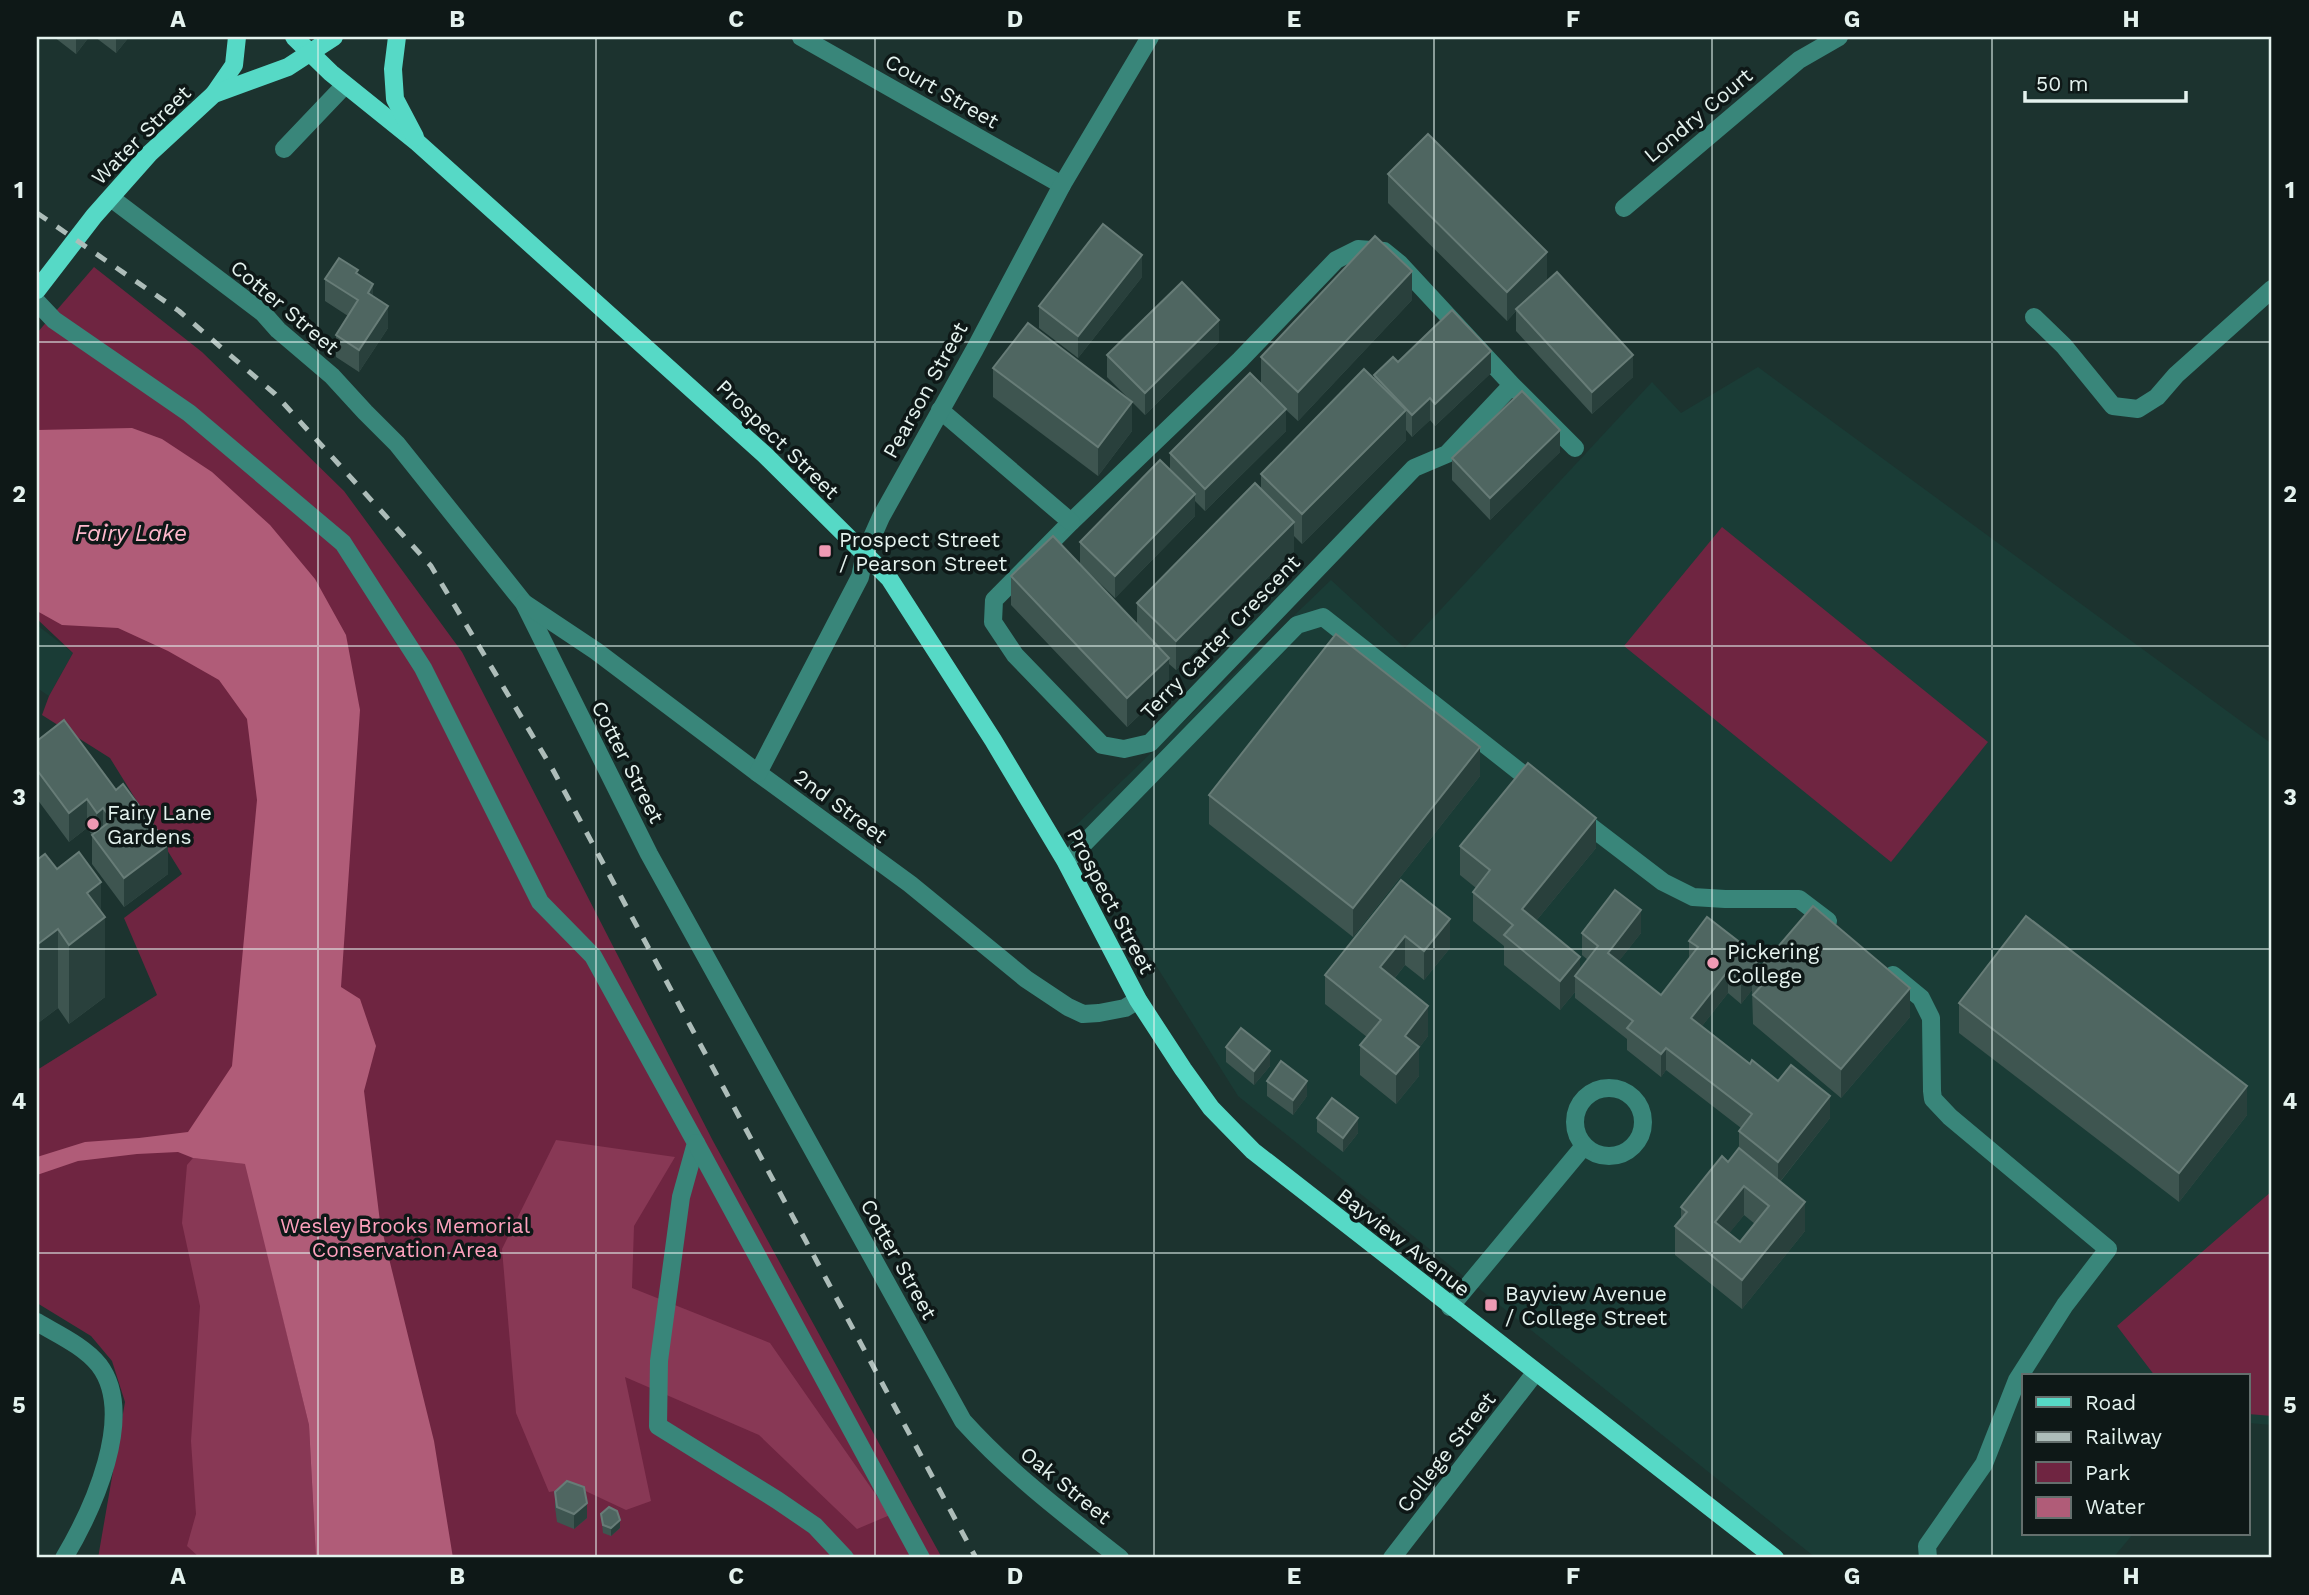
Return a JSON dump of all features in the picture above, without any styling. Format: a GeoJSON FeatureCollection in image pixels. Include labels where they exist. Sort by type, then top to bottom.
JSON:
{"type":"FeatureCollection","features":[{"type":"Feature","properties":{"kind":"main road"},"geometry":{"type":"LineString","coordinates":[[214,94],[234,65],[237,37]]}},
{"type":"Feature","properties":{"kind":"main road","name":"Prospect Street"},"geometry":{"type":"LineString","coordinates":[[294,37],[345,85],[418,143],[765,455],[889,578],[993,740],[1066,862],[1138,1000],[1182,1069],[1211,1108]]}},
{"type":"Feature","properties":{"kind":"main road","name":"Water Street"},"geometry":{"type":"LineString","coordinates":[[37,290],[74,240],[149,154],[214,94],[288,67],[334,37]]}},
{"type":"Feature","properties":{"kind":"main road"},"geometry":{"type":"LineString","coordinates":[[397,37],[393,69],[395,99],[418,143]]}},
{"type":"Feature","properties":{"kind":"main road","name":"Bayview Avenue"},"geometry":{"type":"LineString","coordinates":[[1211,1108],[1253,1151],[1775,1558]]}},
{"type":"Feature","properties":{"kind":"street","name":"Court Street"},"geometry":{"type":"LineString","coordinates":[[801,37],[1062,185]]}},
{"type":"Feature","properties":{"kind":"street","name":"Pearson Street"},"geometry":{"type":"LineString","coordinates":[[758,773],[860,577],[865,553],[880,517],[975,349],[1062,185],[1150,37]]}},
{"type":"Feature","properties":{"kind":"street","name":"Londry Court"},"geometry":{"type":"LineString","coordinates":[[1624,208],[1798,60],[1839,37]]}},
{"type":"Feature","properties":{"kind":"street"},"geometry":{"type":"LineString","coordinates":[[284,149],[345,85]]}},
{"type":"Feature","properties":{"kind":"street","name":"Cotter Street"},"geometry":{"type":"LineString","coordinates":[[111,198],[263,313],[332,376],[397,443],[524,603],[649,854],[963,1421],[984,1444]]}},
{"type":"Feature","properties":{"kind":"street","name":"Terry Carter Crescent"},"geometry":{"type":"LineString","coordinates":[[1512,385],[1447,454],[1414,468],[1150,743],[1124,749],[1102,745],[1015,655],[993,622],[994,600],[1240,360],[1336,260],[1358,249],[1384,251],[1400,264],[1575,449]]}},
{"type":"Feature","properties":{"kind":"street"},"geometry":{"type":"LineString","coordinates":[[2034,317],[2071,354],[2113,405],[2138,409],[2157,397],[2176,375],[2272,289]]}},
{"type":"Feature","properties":{"kind":"street"},"geometry":{"type":"LineString","coordinates":[[37,302],[54,320],[189,413],[343,543],[423,668],[540,902],[593,956],[921,1558]]}},
{"type":"Feature","properties":{"kind":"street"},"geometry":{"type":"LineString","coordinates":[[940,410],[1071,522]]}},
{"type":"Feature","properties":{"kind":"street","name":"2nd Street"},"geometry":{"type":"LineString","coordinates":[[524,603],[596,650],[910,884],[1026,979],[1068,1007],[1083,1014],[1091,1014],[1125,1007],[1138,1000]]}},
{"type":"Feature","properties":{"kind":"street"},"geometry":{"type":"LineString","coordinates":[[1066,862],[1297,625],[1323,617],[1548,793]]}},
{"type":"Feature","properties":{"kind":"street"},"geometry":{"type":"LineString","coordinates":[[1569,810],[1663,882],[1693,897],[1798,899],[1838,929]]}},
{"type":"Feature","properties":{"kind":"street"},"geometry":{"type":"LineString","coordinates":[[1880,964],[1921,998],[1931,1018],[1930,1069],[1933,1099],[1950,1117],[2108,1250],[2064,1305],[2017,1380],[1984,1464],[1927,1546],[1928,1558]]}},
{"type":"Feature","properties":{"kind":"street"},"geometry":{"type":"LineString","coordinates":[[696,1143],[679,1211],[659,1361],[658,1426],[815,1526],[845,1558]]}},
{"type":"Feature","properties":{"kind":"street"},"geometry":{"type":"LineString","coordinates":[[1450,1307],[1584,1146]]}},
{"type":"Feature","properties":{"kind":"street"},"geometry":{"type":"LineString","coordinates":[[37,1322],[77,1346],[99,1365],[113,1396],[114,1430],[97,1489],[64,1558]]}},
{"type":"Feature","properties":{"kind":"street","name":"College Street"},"geometry":{"type":"LineString","coordinates":[[1392,1558],[1535,1373]]}},
{"type":"Feature","properties":{"kind":"street","name":"Oak Street"},"geometry":{"type":"LineString","coordinates":[[984,1444],[1017,1476],[1120,1558]]}},
{"type":"Feature","properties":{"kind":"shaded area","name":"Pickering College"},"geometry":{"type":"Polygon","coordinates":[[[1758,367],[2272,744],[2272,1425],[2250,1423],[2250,1374],[2022,1374],[2022,1536],[2131,1536],[2113,1558],[1816,1558],[1238,1096],[1071,830],[1331,580],[1405,648],[1652,382],[1681,413],[1758,367]]]}},
{"type":"Feature","properties":{"kind":"shaded area"},"geometry":{"type":"Polygon","coordinates":[[[37,625],[73,653],[49,696],[37,688],[37,625]]]}},
{"type":"Feature","properties":{"kind":"shaded area"},"geometry":{"type":"Polygon","coordinates":[[[556,1140],[675,1157],[634,1226],[632,1288],[770,1343],[890,1515],[857,1529],[759,1435],[625,1377],[651,1501],[626,1510],[577,1487],[549,1492],[516,1413],[502,1249],[556,1140]]]}},
{"type":"Feature","properties":{"kind":"shaded area"},"geometry":{"type":"Polygon","coordinates":[[[193,1158],[246,1164],[309,1425],[316,1558],[200,1558],[187,1546],[196,1514],[191,1441],[200,1306],[182,1223],[187,1165],[193,1158]]]}},
{"type":"Feature","properties":{"kind":"green space","name":"Wesley Brooks Memorial Conservation Area"},"geometry":{"type":"Polygon","coordinates":[[[94,267],[202,352],[344,491],[462,652],[713,1141],[942,1558],[98,1558],[125,1402],[112,1361],[91,1336],[37,1303],[37,1070],[157,995],[124,918],[182,874],[110,758],[42,715],[49,696],[73,653],[37,619],[37,333],[94,267]]]}},
{"type":"Feature","properties":{"kind":"green space"},"geometry":{"type":"Polygon","coordinates":[[[1722,527],[1988,742],[1891,862],[1624,646],[1722,527]]]}},
{"type":"Feature","properties":{"kind":"green space"},"geometry":{"type":"Polygon","coordinates":[[[2272,1191],[2272,1416],[2250,1414],[2250,1374],[2153,1374],[2117,1326],[2272,1191]]]}},
{"type":"Feature","properties":{"kind":"water","name":"Fairy Lake"},"geometry":{"type":"Polygon","coordinates":[[[132,428],[162,439],[212,472],[270,525],[315,579],[346,635],[360,710],[341,987],[360,999],[376,1046],[364,1091],[380,1222],[434,1441],[453,1558],[316,1558],[309,1425],[245,1164],[193,1158],[178,1152],[137,1154],[78,1161],[37,1175],[37,1157],[85,1142],[188,1132],[232,1066],[257,800],[247,719],[219,680],[168,651],[118,628],[62,625],[37,611],[37,430],[132,428]]]}},
{"type":"Feature","properties":{"kind":"building"},"geometry":{"type":"Polygon","coordinates":[[[1428,134],[1547,252],[1507,292],[1388,174],[1428,134]]]}},
{"type":"Feature","properties":{"kind":"building"},"geometry":{"type":"Polygon","coordinates":[[[1103,224],[1142,255],[1078,336],[1039,306],[1103,224]]]}},
{"type":"Feature","properties":{"kind":"building"},"geometry":{"type":"Polygon","coordinates":[[[1375,236],[1412,271],[1298,392],[1261,357],[1375,236]]]}},
{"type":"Feature","properties":{"kind":"building"},"geometry":{"type":"Polygon","coordinates":[[[339,258],[373,284],[368,293],[388,306],[359,350],[336,335],[358,300],[325,279],[339,258]]]}},
{"type":"Feature","properties":{"kind":"building"},"geometry":{"type":"Polygon","coordinates":[[[1557,272],[1633,355],[1592,392],[1516,309],[1557,272]]]}},
{"type":"Feature","properties":{"kind":"building"},"geometry":{"type":"Polygon","coordinates":[[[1182,282],[1219,320],[1145,393],[1107,355],[1182,282]]]}},
{"type":"Feature","properties":{"kind":"building"},"geometry":{"type":"Polygon","coordinates":[[[1452,310],[1491,351],[1435,404],[1430,398],[1412,415],[1374,375],[1393,357],[1398,362],[1452,310]]]}},
{"type":"Feature","properties":{"kind":"building"},"geometry":{"type":"Polygon","coordinates":[[[1028,323],[1132,402],[1098,447],[993,368],[1028,323]]]}},
{"type":"Feature","properties":{"kind":"building"},"geometry":{"type":"Polygon","coordinates":[[[1364,369],[1406,410],[1302,514],[1261,474],[1364,369]]]}},
{"type":"Feature","properties":{"kind":"building"},"geometry":{"type":"Polygon","coordinates":[[[1250,373],[1286,409],[1205,489],[1170,453],[1250,373]]]}},
{"type":"Feature","properties":{"kind":"building"},"geometry":{"type":"Polygon","coordinates":[[[1522,391],[1560,430],[1490,498],[1452,458],[1522,391]]]}},
{"type":"Feature","properties":{"kind":"building"},"geometry":{"type":"Polygon","coordinates":[[[1160,460],[1195,494],[1115,576],[1080,542],[1160,460]]]}},
{"type":"Feature","properties":{"kind":"building"},"geometry":{"type":"Polygon","coordinates":[[[1255,483],[1294,522],[1176,641],[1137,603],[1255,483]]]}},
{"type":"Feature","properties":{"kind":"building"},"geometry":{"type":"Polygon","coordinates":[[[1053,536],[1169,658],[1127,698],[1011,576],[1053,536]]]}},
{"type":"Feature","properties":{"kind":"building"},"geometry":{"type":"Polygon","coordinates":[[[1336,634],[1480,747],[1353,908],[1209,795],[1336,634]]]}},
{"type":"Feature","properties":{"kind":"building"},"geometry":{"type":"Polygon","coordinates":[[[64,720],[116,790],[123,784],[168,845],[124,878],[92,835],[112,820],[103,808],[97,813],[87,799],[69,813],[37,770],[37,741],[64,720]]]}},
{"type":"Feature","properties":{"kind":"building"},"geometry":{"type":"Polygon","coordinates":[[[1528,763],[1596,818],[1522,909],[1580,957],[1560,981],[1504,935],[1513,925],[1473,892],[1490,870],[1460,846],[1528,763]]]}},
{"type":"Feature","properties":{"kind":"building"},"geometry":{"type":"Polygon","coordinates":[[[79,852],[101,882],[87,893],[105,917],[69,945],[58,929],[38,944],[37,860],[45,854],[57,869],[79,852]]]}},
{"type":"Feature","properties":{"kind":"building"},"geometry":{"type":"Polygon","coordinates":[[[1401,880],[1450,919],[1424,951],[1405,936],[1380,967],[1428,1006],[1405,1036],[1419,1047],[1396,1074],[1360,1045],[1381,1020],[1325,975],[1401,880]]]}},
{"type":"Feature","properties":{"kind":"building"},"geometry":{"type":"Polygon","coordinates":[[[1615,890],[1641,910],[1608,953],[1661,995],[1698,947],[1689,941],[1707,917],[1760,958],[1741,982],[1728,971],[1691,1018],[1750,1064],[1752,1060],[1778,1081],[1791,1065],[1830,1096],[1778,1162],[1739,1131],[1752,1114],[1666,1048],[1661,1054],[1627,1028],[1633,1021],[1575,976],[1598,946],[1582,933],[1615,890]]]}},
{"type":"Feature","properties":{"kind":"building"},"geometry":{"type":"Polygon","coordinates":[[[1813,906],[1910,988],[1841,1069],[1753,995],[1762,985],[1752,977],[1813,906]]]}},
{"type":"Feature","properties":{"kind":"building"},"geometry":{"type":"Polygon","coordinates":[[[2026,916],[2247,1086],[2179,1173],[1959,1003],[2026,916]]]}},
{"type":"Feature","properties":{"kind":"building"},"geometry":{"type":"Polygon","coordinates":[[[1241,1028],[1270,1051],[1254,1071],[1226,1047],[1241,1028]]]}},
{"type":"Feature","properties":{"kind":"building"},"geometry":{"type":"Polygon","coordinates":[[[1281,1061],[1307,1081],[1293,1100],[1267,1081],[1281,1061]]]}},
{"type":"Feature","properties":{"kind":"building"},"geometry":{"type":"Polygon","coordinates":[[[1332,1098],[1358,1118],[1343,1138],[1317,1118],[1332,1098]]]}},
{"type":"Feature","properties":{"kind":"building"},"geometry":{"type":"Polygon","coordinates":[[[1739,1148],[1805,1202],[1742,1280],[1675,1226],[1687,1212],[1681,1207],[1722,1156],[1728,1162],[1739,1148]],[[1744,1186],[1715,1222],[1740,1242],[1769,1206],[1744,1186]]]}},
{"type":"Feature","properties":{"kind":"building"},"geometry":{"type":"Polygon","coordinates":[[[567,1481],[584,1487],[587,1503],[574,1514],[557,1507],[555,1492],[567,1481]]]}},
{"type":"Feature","properties":{"kind":"building"},"geometry":{"type":"Polygon","coordinates":[[[609,1507],[617,1511],[620,1520],[611,1528],[603,1525],[601,1514],[609,1507]]]}},
{"type":"Feature","properties":{"kind":"railway"},"geometry":{"type":"LineString","coordinates":[[37,213],[179,311],[275,394],[431,566],[553,770],[976,1558]]}},
{"type":"Feature","properties":{"kind":"place","name":"Prospect Street / Pearson Street"},"geometry":{"type":"Point","coordinates":[825,551]}},
{"type":"Feature","properties":{"kind":"place","name":"Fairy Lane Gardens"},"geometry":{"type":"Point","coordinates":[93,824]}},
{"type":"Feature","properties":{"kind":"place","name":"Pickering College"},"geometry":{"type":"Point","coordinates":[1713,963]}},
{"type":"Feature","properties":{"kind":"place","name":"Bayview Avenue / College Street"},"geometry":{"type":"Point","coordinates":[1491,1305]}}]}
